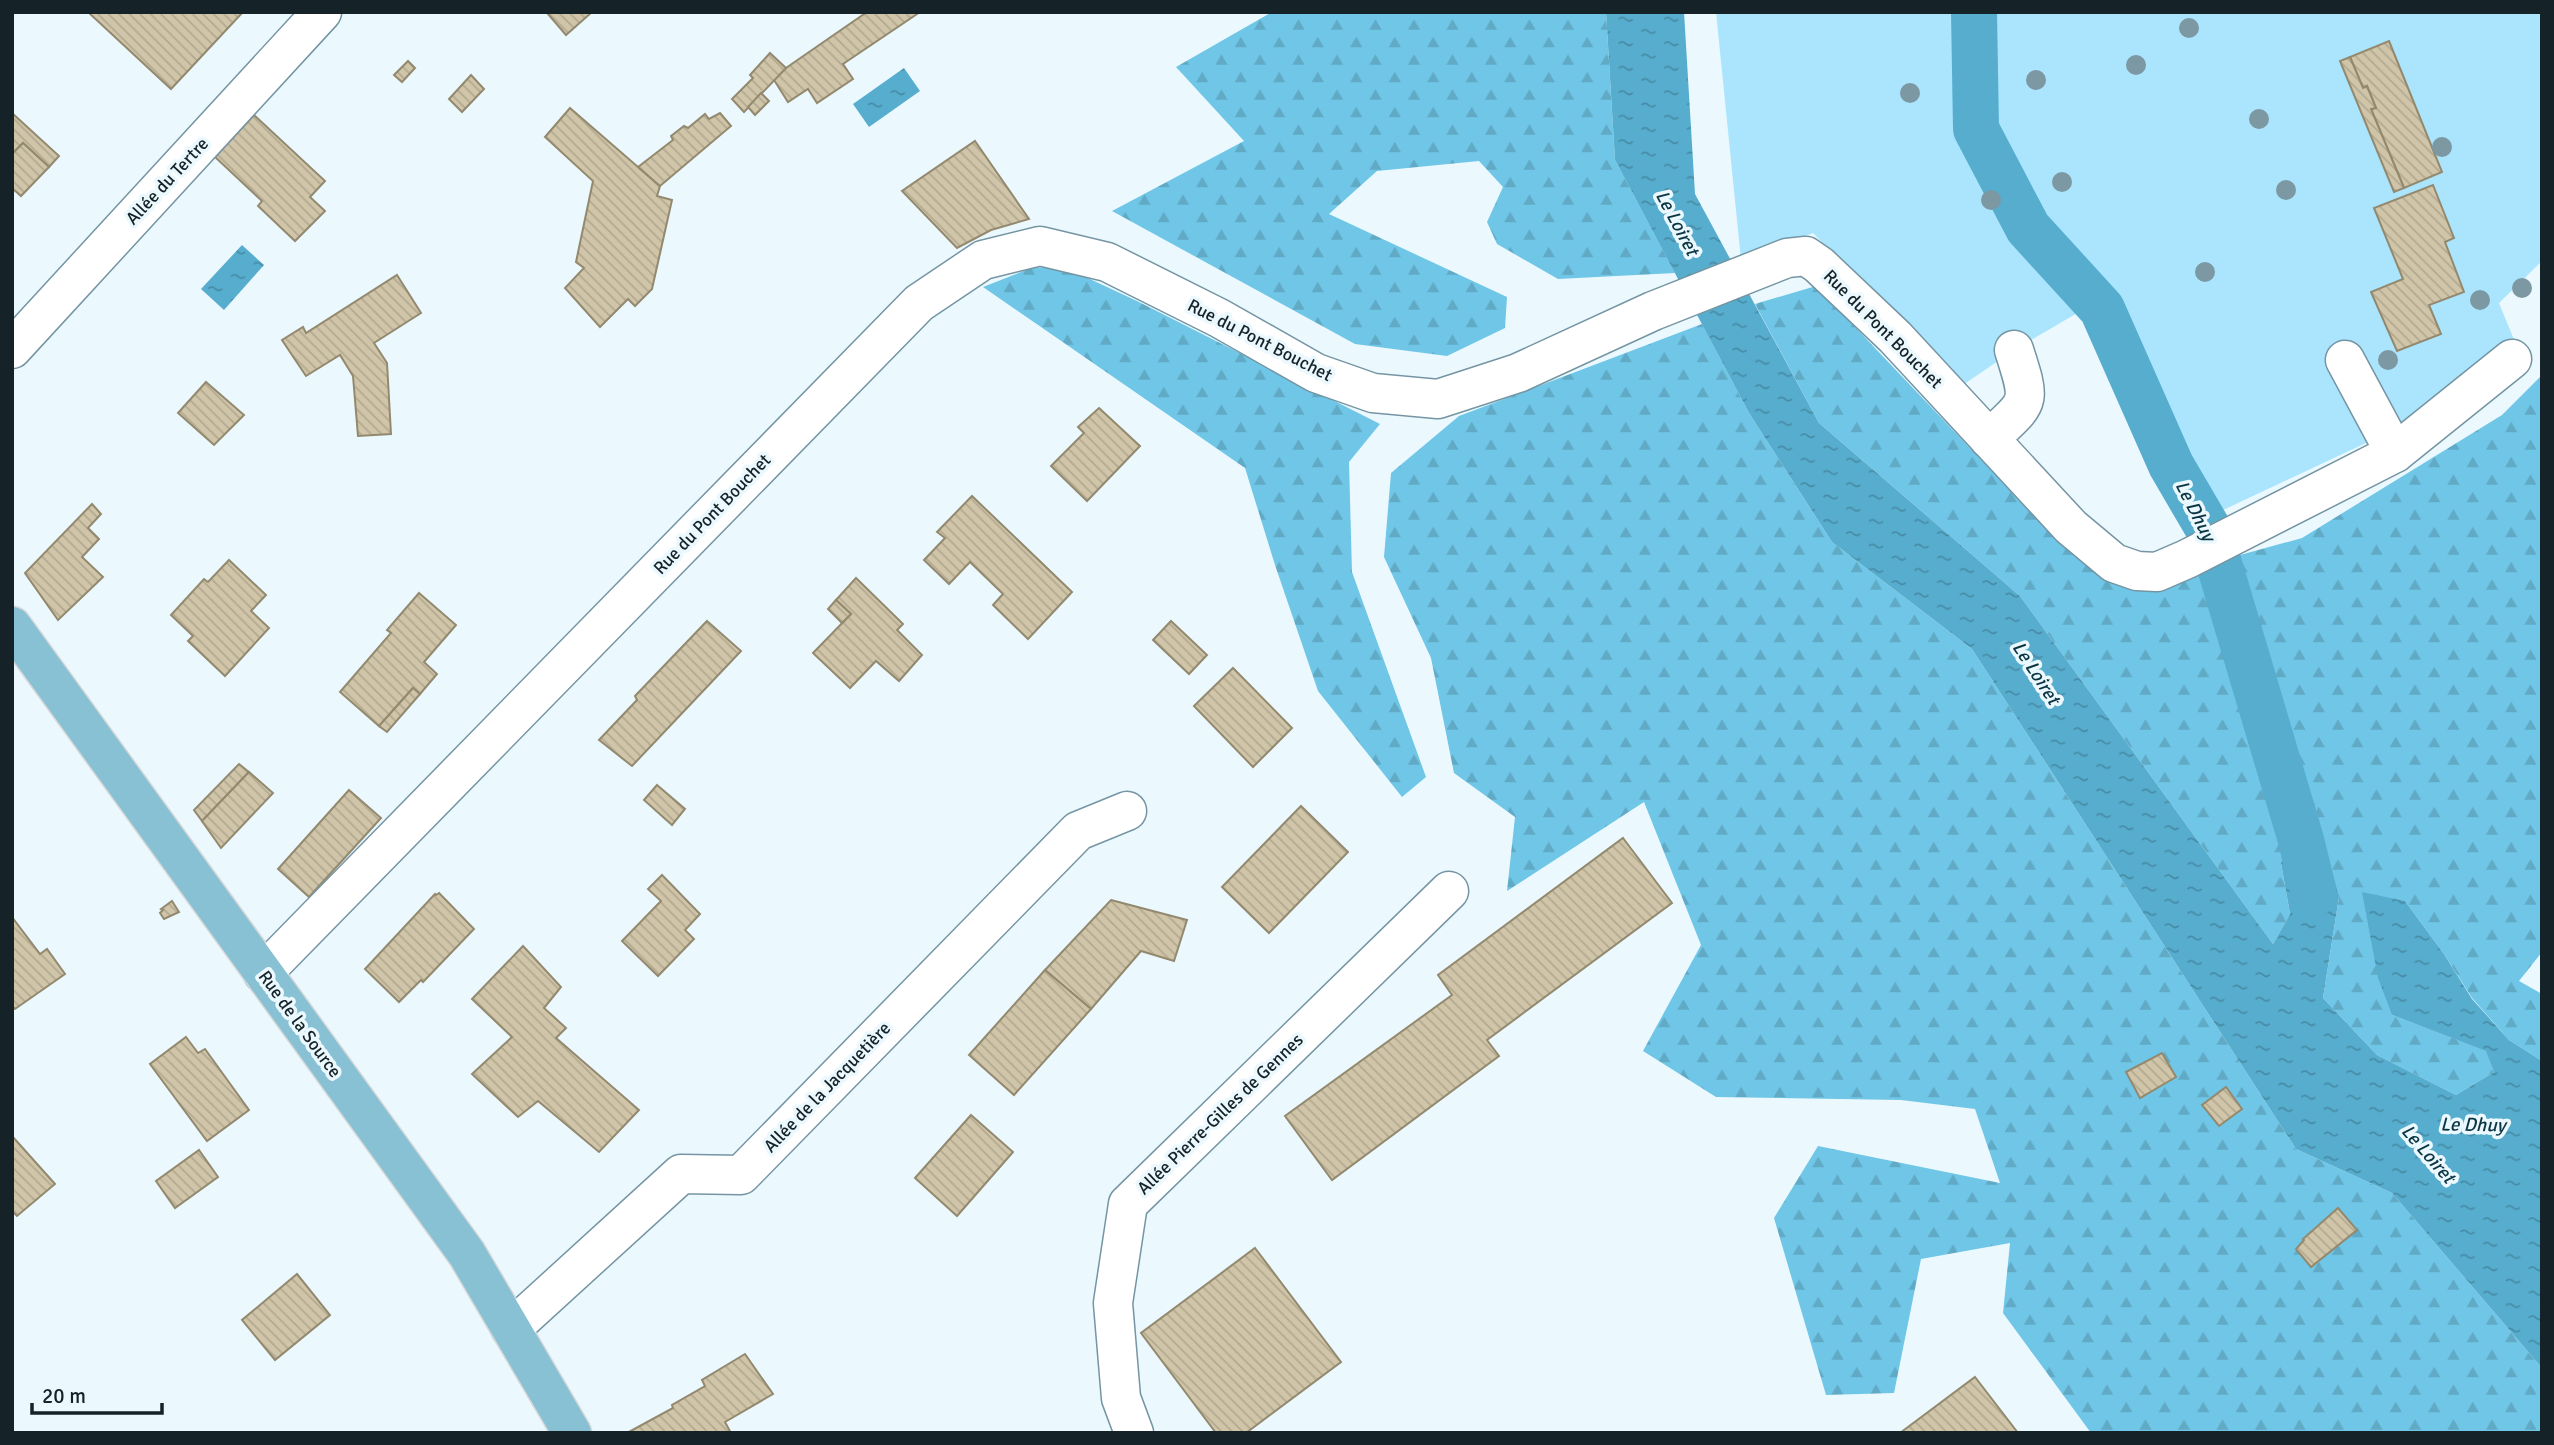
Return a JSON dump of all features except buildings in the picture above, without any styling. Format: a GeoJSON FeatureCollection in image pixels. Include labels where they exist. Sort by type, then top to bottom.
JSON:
{"type":"FeatureCollection","features":[{"type":"Feature","properties":{"kind":"main road","name":"Rue de la Source"},"geometry":{"type":"LineString","coordinates":[[12,626],[467,1254],[572,1433]]}},
{"type":"Feature","properties":{"kind":"street","name":"Allée du Tertre"},"geometry":{"type":"LineString","coordinates":[[12,349],[322,12]]}},
{"type":"Feature","properties":{"kind":"street","name":"Rue du Pont Bouchet"},"geometry":{"type":"LineString","coordinates":[[263,973],[919,303],[983,260],[1040,246],[1107,262],[1219,318],[1315,373],[1373,393],[1438,399],[1518,373],[1653,311],[1787,258],[1806,256],[1819,265],[1895,338],[2071,527],[2114,563],[2137,571],[2157,572],[2187,559],[2395,453],[2512,359]]}},
{"type":"Feature","properties":{"kind":"street"},"geometry":{"type":"LineString","coordinates":[[1989,439],[2021,409],[2026,399],[2026,387],[2014,350]]}},
{"type":"Feature","properties":{"kind":"street"},"geometry":{"type":"LineString","coordinates":[[2345,360],[2395,453]]}},
{"type":"Feature","properties":{"kind":"street","name":"Allée de la Jacquetière"},"geometry":{"type":"LineString","coordinates":[[511,1329],[681,1174],[741,1175],[1078,831],[1128,811]]}},
{"type":"Feature","properties":{"kind":"street","name":"Allée Pierre-Gilles de Gennes"},"geometry":{"type":"LineString","coordinates":[[1134,1433],[1121,1398],[1113,1303],[1128,1204],[1449,891]]}},
{"type":"Feature","properties":{"kind":"shaded area"},"geometry":{"type":"Polygon","coordinates":[[[1716,12],[2542,12],[2542,261],[2499,303],[2515,342],[2432,412],[2219,512],[2175,427],[2115,291],[2014,350],[1963,385],[1813,233],[1741,260],[1716,12]]]}},
{"type":"Feature","properties":{"kind":"green space"},"geometry":{"type":"Polygon","coordinates":[[[1272,12],[1606,12],[1615,160],[1675,273],[1558,279],[1497,244],[1487,222],[1503,187],[1479,161],[1377,171],[1329,214],[1507,297],[1505,328],[1447,356],[1355,344],[1112,211],[1244,141],[1176,67],[1272,12]]]}},
{"type":"Feature","properties":{"kind":"green space"},"geometry":{"type":"Polygon","coordinates":[[[1062,266],[1380,424],[1349,462],[1352,572],[1426,777],[1402,797],[1318,691],[1245,468],[983,287],[1031,268],[1062,266]]]}},
{"type":"Feature","properties":{"kind":"green space"},"geometry":{"type":"Polygon","coordinates":[[[1816,286],[2048,530],[2116,582],[2186,578],[2240,555],[2302,538],[2502,415],[2542,375],[2542,952],[2519,981],[2542,994],[2542,1061],[2509,1040],[2472,998],[2405,901],[2392,1015],[2487,1051],[2494,1072],[2456,1095],[2377,1055],[2323,998],[2339,897],[2281,863],[2290,914],[2273,944],[2020,596],[1819,423],[1755,304],[1816,286]]]}},
{"type":"Feature","properties":{"kind":"green space"},"geometry":{"type":"Polygon","coordinates":[[[1702,324],[1749,413],[1832,542],[1972,649],[2296,1149],[2392,1193],[2542,1368],[2542,1433],[2091,1433],[2003,1313],[2010,1243],[1921,1259],[1894,1393],[1826,1395],[1774,1218],[1818,1146],[2000,1183],[1975,1109],[1901,1100],[1716,1097],[1643,1051],[1701,945],[1644,802],[1507,891],[1515,817],[1454,773],[1431,658],[1384,557],[1391,473],[1459,416],[1702,324]]]}},
{"type":"Feature","properties":{"kind":"water","name":"Le Loiret"},"geometry":{"type":"Polygon","coordinates":[[[1606,12],[1684,12],[1695,194],[1819,423],[2020,596],[2273,944],[2290,914],[2281,863],[2314,803],[2339,897],[2323,998],[2377,1055],[2456,1095],[2494,1072],[2486,1051],[2392,1015],[2378,978],[2362,892],[2405,901],[2444,954],[2472,999],[2509,1040],[2542,1061],[2542,1368],[2392,1193],[2296,1149],[1972,649],[1832,542],[1749,413],[1615,160],[1606,12]]]}},
{"type":"Feature","properties":{"kind":"water"},"geometry":{"type":"Polygon","coordinates":[[[904,68],[920,91],[869,127],[853,104],[904,68]]]}},
{"type":"Feature","properties":{"kind":"water"},"geometry":{"type":"Polygon","coordinates":[[[242,245],[264,265],[224,310],[201,289],[242,245]]]}},
{"type":"Feature","properties":{"kind":"waterway","name":"Le Dhuy"},"geometry":{"type":"LineString","coordinates":[[1974,12],[1976,129],[2028,228],[2102,309],[2171,465],[2209,530],[2301,840],[2314,894]]}}]}
